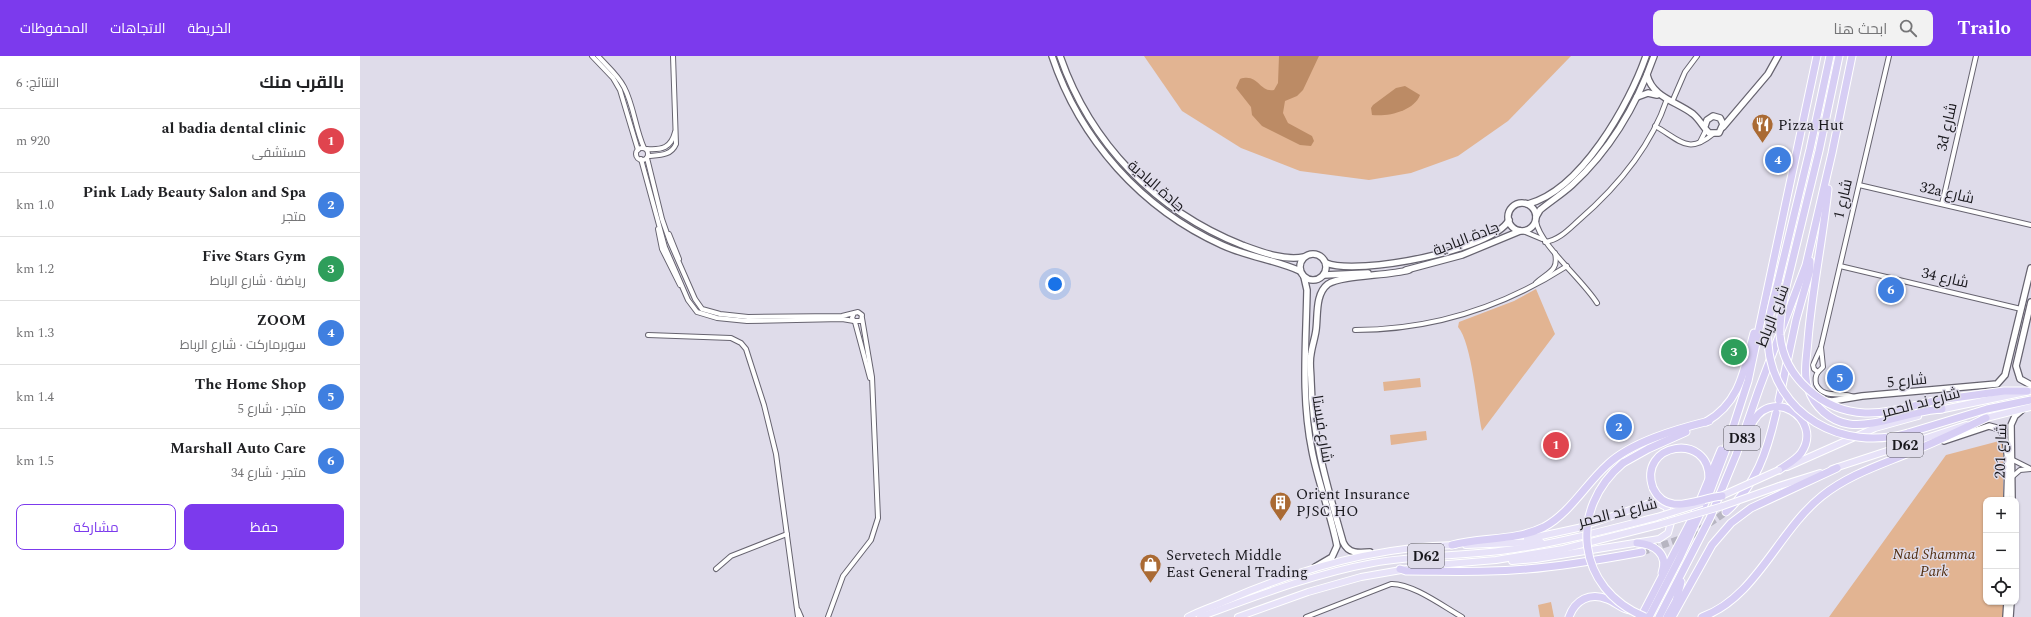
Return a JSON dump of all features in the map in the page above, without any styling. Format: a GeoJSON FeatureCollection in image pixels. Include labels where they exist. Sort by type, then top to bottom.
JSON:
{"type":"FeatureCollection","features":[{"type":"Feature","properties":{"kind":"highway","name":"شارع الرباط"},"geometry":{"type":"LineString","coordinates":[[1649,617],[1679,559],[1709,494],[1736,418],[1752,364],[1817,56]]}},
{"type":"Feature","properties":{"kind":"highway","name":"شارع الرباط"},"geometry":{"type":"LineString","coordinates":[[1830,56],[1810,149],[1769,318],[1768,345],[1777,378],[1796,406],[1816,424],[1841,435],[1868,439],[1881,439],[1908,433],[1987,409],[2031,400]]}},
{"type":"Feature","properties":{"kind":"highway","name":"شارع الرباط"},"geometry":{"type":"LineString","coordinates":[[1839,56],[1819,151],[1780,317],[1783,348],[1796,376],[1818,397],[1836,407],[1866,413],[1886,411],[1939,400],[2030,389]]}},
{"type":"Feature","properties":{"kind":"highway","name":"شارع الرباط"},"geometry":{"type":"LineString","coordinates":[[1659,617],[1710,518],[1736,455],[1810,253],[1852,56]]}},
{"type":"Feature","properties":{"kind":"highway"},"geometry":{"type":"LineString","coordinates":[[1832,154],[1824,224],[1811,301],[1806,376],[1808,389],[1818,407],[1835,420],[1848,424],[1868,424],[1927,410],[1942,409]]}},
{"type":"Feature","properties":{"kind":"highway"},"geometry":{"type":"LineString","coordinates":[[1779,400],[1796,320],[1810,270],[1810,253]]}},
{"type":"Feature","properties":{"kind":"highway"},"geometry":{"type":"LineString","coordinates":[[1630,610],[1614,598],[1598,579],[1590,560],[1587,541],[1589,514],[1596,495],[1606,478],[1622,463],[1639,453],[1709,420],[1722,412],[1736,393],[1762,312]]}},
{"type":"Feature","properties":{"kind":"highway"},"geometry":{"type":"LineString","coordinates":[[1736,455],[1746,438],[1753,421],[1760,412],[1771,407],[1788,408],[1802,420],[1806,431],[1806,442],[1797,458],[1779,470]]}},
{"type":"Feature","properties":{"kind":"highway"},"geometry":{"type":"LineString","coordinates":[[1726,512],[1745,492],[1760,469],[1768,447],[1776,413]]}},
{"type":"Feature","properties":{"kind":"highway"},"geometry":{"type":"LineString","coordinates":[[1642,617],[1659,586],[1708,483],[1726,435],[1736,418]]}},
{"type":"Feature","properties":{"kind":"highway"},"geometry":{"type":"LineString","coordinates":[[1702,617],[1720,609],[1737,596],[1798,520],[1822,496],[1856,475],[1917,450],[1986,418]]}},
{"type":"Feature","properties":{"kind":"highway"},"geometry":{"type":"LineString","coordinates":[[1452,545],[1469,541],[1523,534],[1543,527],[1566,511],[1602,470],[1620,454],[1642,444],[1709,420]]}},
{"type":"Feature","properties":{"kind":"highway"},"geometry":{"type":"LineString","coordinates":[[1708,483],[1708,471],[1704,460],[1691,450],[1679,448],[1664,452],[1654,463],[1650,477],[1653,488],[1660,499],[1674,505],[1722,496]]}},
{"type":"Feature","properties":{"kind":"highway"},"geometry":{"type":"LineString","coordinates":[[1672,617],[1712,545],[1731,523],[1751,508],[1837,468]]}},
{"type":"Feature","properties":{"kind":"highway"},"geometry":{"type":"LineString","coordinates":[[1637,543],[1653,546],[1662,556],[1664,566],[1659,586]]}},
{"type":"Feature","properties":{"kind":"highway"},"geometry":{"type":"LineString","coordinates":[[1400,569],[1406,571],[1526,570],[1582,563],[1642,552]]}},
{"type":"Feature","properties":{"kind":"highway"},"geometry":{"type":"LineString","coordinates":[[1667,617],[1676,601],[1682,574]]}},
{"type":"Feature","properties":{"kind":"highway"},"geometry":{"type":"LineString","coordinates":[[1569,617],[1573,607],[1583,599],[1598,596],[1606,598],[1622,608],[1645,617]]}},
{"type":"Feature","properties":{"kind":"main road","name":"شارع ند الحمر"},"geometry":{"type":"LineString","coordinates":[[1200,617],[1287,586],[1339,570],[1405,558],[1508,550],[1560,540],[1657,517],[1722,496],[1875,428],[1942,409],[2030,389]]}},
{"type":"Feature","properties":{"kind":"main road","name":"شارع ند الحمر"},"geometry":{"type":"LineString","coordinates":[[1238,617],[1322,587],[1400,569],[1436,564],[1496,560],[1563,549],[1658,525],[1723,506],[1986,418],[2028,408]]}},
{"type":"Feature","properties":{"kind":"main road"},"geometry":{"type":"LineString","coordinates":[[1496,560],[1510,562],[1536,559],[1658,539],[1668,533],[1671,528],[1672,519],[1670,511],[1666,507],[1658,503],[1650,503],[1578,528],[1501,544]]}},
{"type":"Feature","properties":{"kind":"main road"},"geometry":{"type":"LineString","coordinates":[[1188,617],[1267,584],[1311,569],[1388,551],[1418,546],[1501,544],[1560,540]]}},
{"type":"Feature","properties":{"kind":"street"},"geometry":{"type":"LineString","coordinates":[[592,56],[613,78],[620,90],[638,150],[637,156],[641,159],[665,247],[688,300],[694,309],[700,314],[724,319],[747,321],[842,319],[860,321],[862,317]]}},
{"type":"Feature","properties":{"kind":"street"},"geometry":{"type":"LineString","coordinates":[[598,56],[616,75],[624,87],[639,136],[645,149],[662,219],[697,303],[702,308],[709,312],[748,316],[842,316],[859,312],[862,317],[871,372],[878,510],[876,526],[871,540],[843,576],[828,617]]}},
{"type":"Feature","properties":{"kind":"street"},"geometry":{"type":"LineString","coordinates":[[641,159],[666,154],[673,149],[677,141],[673,56]]}},
{"type":"Feature","properties":{"kind":"street","name":"جادة البادية"},"geometry":{"type":"LineString","coordinates":[[1052,56],[1068,96],[1094,140],[1123,175],[1152,202],[1179,222],[1224,246],[1302,274]]}},
{"type":"Feature","properties":{"kind":"street","name":"جادة البادية"},"geometry":{"type":"LineString","coordinates":[[1060,56],[1076,94],[1099,133],[1117,157],[1160,199],[1196,223],[1235,242],[1286,258],[1304,257]]}},
{"type":"Feature","properties":{"kind":"street"},"geometry":{"type":"LineString","coordinates":[[1646,56],[1626,102],[1597,147],[1562,185],[1540,200],[1528,204],[1521,203],[1512,208],[1509,213],[1509,220],[1512,226],[1544,240],[1554,240],[1561,236],[1592,208],[1614,185],[1638,154],[1685,72],[1697,56]]}},
{"type":"Feature","properties":{"kind":"street"},"geometry":{"type":"LineString","coordinates":[[1522,231],[1531,228],[1540,210],[1564,192],[1592,165],[1613,137],[1636,98],[1654,56]]}},
{"type":"Feature","properties":{"kind":"street"},"geometry":{"type":"LineString","coordinates":[[1655,126],[1686,144],[1692,146],[1698,145],[1713,134],[1720,132],[1768,74],[1778,56]]}},
{"type":"Feature","properties":{"kind":"street","name":"شارع 1"},"geometry":{"type":"LineString","coordinates":[[1821,347],[1889,56]]}},
{"type":"Feature","properties":{"kind":"street","name":"3d شارع"},"geometry":{"type":"LineString","coordinates":[[1942,204],[1976,56]]}},
{"type":"Feature","properties":{"kind":"street"},"geometry":{"type":"LineString","coordinates":[[1647,75],[1652,88],[1693,114],[1709,118],[1713,116],[1728,118],[1735,114]]}},
{"type":"Feature","properties":{"kind":"street"},"geometry":{"type":"LineString","coordinates":[[1636,98],[1651,93],[1669,100]]}},
{"type":"Feature","properties":{"kind":"street"},"geometry":{"type":"LineString","coordinates":[[1693,114],[1713,134]]}},
{"type":"Feature","properties":{"kind":"street"},"geometry":{"type":"LineString","coordinates":[[1698,145],[1709,118]]}},
{"type":"Feature","properties":{"kind":"street"},"geometry":{"type":"LineString","coordinates":[[1720,118],[1723,127]]}},
{"type":"Feature","properties":{"kind":"street"},"geometry":{"type":"LineString","coordinates":[[638,150],[660,150],[667,146],[672,139],[676,125]]}},
{"type":"Feature","properties":{"kind":"street","name":"32a شارع"},"geometry":{"type":"LineString","coordinates":[[1858,185],[2031,225]]}},
{"type":"Feature","properties":{"kind":"street"},"geometry":{"type":"LineString","coordinates":[[1528,204],[1535,211],[1536,219],[1544,240],[1597,303]]}},
{"type":"Feature","properties":{"kind":"street","name":"جادة البادية"},"geometry":{"type":"LineString","coordinates":[[1326,263],[1336,266],[1361,267],[1416,260],[1459,248],[1496,232],[1505,226],[1509,220]]}},
{"type":"Feature","properties":{"kind":"street","name":"جادة البادية"},"geometry":{"type":"LineString","coordinates":[[1324,275],[1409,270],[1462,255],[1522,231]]}},
{"type":"Feature","properties":{"kind":"street"},"geometry":{"type":"LineString","coordinates":[[1534,286],[1555,268],[1557,262],[1555,252]]}},
{"type":"Feature","properties":{"kind":"street"},"geometry":{"type":"LineString","coordinates":[[1310,254],[1316,254],[1322,257],[1326,263],[1324,275],[1314,280],[1302,274],[1300,264],[1304,257],[1310,254]]}},
{"type":"Feature","properties":{"kind":"street"},"geometry":{"type":"LineString","coordinates":[[1355,330],[1388,330],[1449,319],[1489,306],[1534,286],[1567,266]]}},
{"type":"Feature","properties":{"kind":"street","name":"شارع 34"},"geometry":{"type":"LineString","coordinates":[[1840,266],[2021,309]]}},
{"type":"Feature","properties":{"kind":"street","name":"شارع 5"},"geometry":{"type":"LineString","coordinates":[[1806,376],[1813,392],[1821,398],[1832,401],[1854,397],[1998,384],[2005,375],[2031,268]]}},
{"type":"Feature","properties":{"kind":"street","name":"شارع فيستا"},"geometry":{"type":"LineString","coordinates":[[1388,551],[1357,553],[1347,549],[1343,542],[1322,469],[1313,421],[1311,354],[1315,338],[1319,300],[1326,286],[1341,280],[1409,270]]}},
{"type":"Feature","properties":{"kind":"street","name":"شارع فيستا"},"geometry":{"type":"LineString","coordinates":[[1302,274],[1307,290],[1304,391],[1312,451],[1336,543],[1336,551],[1331,559],[1311,569]]}},
{"type":"Feature","properties":{"kind":"street"},"geometry":{"type":"LineString","coordinates":[[2030,389],[2020,379],[2016,366],[2031,302]]}},
{"type":"Feature","properties":{"kind":"street"},"geometry":{"type":"LineString","coordinates":[[854,314],[852,317],[855,321],[872,394]]}},
{"type":"Feature","properties":{"kind":"street"},"geometry":{"type":"LineString","coordinates":[[648,335],[731,338],[738,341],[746,348],[772,438],[798,617]]}},
{"type":"Feature","properties":{"kind":"street"},"geometry":{"type":"LineString","coordinates":[[1818,372],[1814,369],[1813,365],[1821,347]]}},
{"type":"Feature","properties":{"kind":"street"},"geometry":{"type":"LineString","coordinates":[[1821,347],[1823,367],[1816,376],[1816,383],[1823,392],[1830,394],[1846,394],[1854,397]]}},
{"type":"Feature","properties":{"kind":"street","name":"شارع 201"},"geometry":{"type":"LineString","coordinates":[[2012,497],[2011,430],[2014,418],[2028,408]]}},
{"type":"Feature","properties":{"kind":"street"},"geometry":{"type":"LineString","coordinates":[[1917,450],[1989,426],[1996,427],[2002,432],[2011,430]]}},
{"type":"Feature","properties":{"kind":"street","name":"شارع 201"},"geometry":{"type":"LineString","coordinates":[[2002,432],[2006,444],[2007,497]]}},
{"type":"Feature","properties":{"kind":"street"},"geometry":{"type":"LineString","coordinates":[[2011,459],[2031,469]]}},
{"type":"Feature","properties":{"kind":"street"},"geometry":{"type":"LineString","coordinates":[[2012,480],[2020,470],[2031,469]]}},
{"type":"Feature","properties":{"kind":"street"},"geometry":{"type":"LineString","coordinates":[[1326,509],[1334,512]]}},
{"type":"Feature","properties":{"kind":"street"},"geometry":{"type":"LineString","coordinates":[[716,569],[731,556],[787,534]]}},
{"type":"Feature","properties":{"kind":"street"},"geometry":{"type":"LineString","coordinates":[[1306,617],[1391,584],[1398,584],[1410,588],[1462,617]]}},
{"type":"Feature","properties":{"kind":"street"},"geometry":{"type":"LineString","coordinates":[[2006,617],[2007,605]]}},
{"type":"Feature","properties":{"kind":"street"},"geometry":{"type":"LineString","coordinates":[[2010,617],[2011,605]]}},
{"type":"Feature","properties":{"kind":"street"},"geometry":{"type":"LineString","coordinates":[[797,607],[801,617]]}},
{"type":"Feature","properties":{"kind":"green space"},"geometry":{"type":"Polygon","coordinates":[[[1144,56],[1571,56],[1508,121],[1458,156],[1411,173],[1369,180],[1300,171],[1241,148],[1182,111],[1144,56]]]}},
{"type":"Feature","properties":{"kind":"green space"},"geometry":{"type":"Polygon","coordinates":[[[1536,289],[1555,334],[1482,431],[1470,361],[1463,335],[1458,327],[1459,322],[1514,301],[1536,289]]]}},
{"type":"Feature","properties":{"kind":"green space"},"geometry":{"type":"Polygon","coordinates":[[[1420,378],[1421,387],[1384,391],[1383,382],[1420,378]]]}},
{"type":"Feature","properties":{"kind":"green space"},"geometry":{"type":"Polygon","coordinates":[[[1426,431],[1427,440],[1391,445],[1390,435],[1426,431]]]}},
{"type":"Feature","properties":{"kind":"green space","name":"Nad Shamma Park"},"geometry":{"type":"Polygon","coordinates":[[[2003,440],[2003,497],[1983,497],[1983,605],[2004,605],[2004,617],[1829,617],[1946,455],[2003,440]]]}},
{"type":"Feature","properties":{"kind":"green space"},"geometry":{"type":"Polygon","coordinates":[[[1551,602],[1554,617],[1540,617],[1538,605],[1551,602]]]}},
{"type":"Feature","properties":{"kind":"shaded area"},"geometry":{"type":"Polygon","coordinates":[[[1279,56],[1319,56],[1303,90],[1297,96],[1285,101],[1283,113],[1288,123],[1312,136],[1314,141],[1311,146],[1300,145],[1262,126],[1252,115],[1251,107],[1236,88],[1240,79],[1246,78],[1255,81],[1265,89],[1274,90],[1278,83],[1279,56]]]}},
{"type":"Feature","properties":{"kind":"shaded area"},"geometry":{"type":"Polygon","coordinates":[[[1405,86],[1420,95],[1417,101],[1400,112],[1385,115],[1372,115],[1371,108],[1373,105],[1396,88],[1405,86]]]}},
{"type":"Feature","properties":{"kind":"tunnel"},"geometry":{"type":"LineString","coordinates":[[1642,552],[1692,535],[1726,512]]}},
{"type":"Feature","properties":{"kind":"place","name":"Pizza Hut"},"geometry":{"type":"Point","coordinates":[1763,144]}},
{"type":"Feature","properties":{"kind":"place","name":"ZOOM"},"geometry":{"type":"Point","coordinates":[1778,160]}},
{"type":"Feature","properties":{"kind":"place","name":"Marshall Auto Care"},"geometry":{"type":"Point","coordinates":[1891,290]}},
{"type":"Feature","properties":{"kind":"place","name":"Five Stars Gym"},"geometry":{"type":"Point","coordinates":[1734,352]}},
{"type":"Feature","properties":{"kind":"place","name":"The Home Shop"},"geometry":{"type":"Point","coordinates":[1840,378]}},
{"type":"Feature","properties":{"kind":"place","name":"Pink Lady Beauty Salon and Spa"},"geometry":{"type":"Point","coordinates":[1619,427]}},
{"type":"Feature","properties":{"kind":"place","name":"al badia dental clinic"},"geometry":{"type":"Point","coordinates":[1556,445]}},
{"type":"Feature","properties":{"kind":"place","name":"Orient Insurance PJSC HO"},"geometry":{"type":"Point","coordinates":[1280,522]}},
{"type":"Feature","properties":{"kind":"place","name":"Servetech Middle East General Trading"},"geometry":{"type":"Point","coordinates":[1151,584]}}]}
